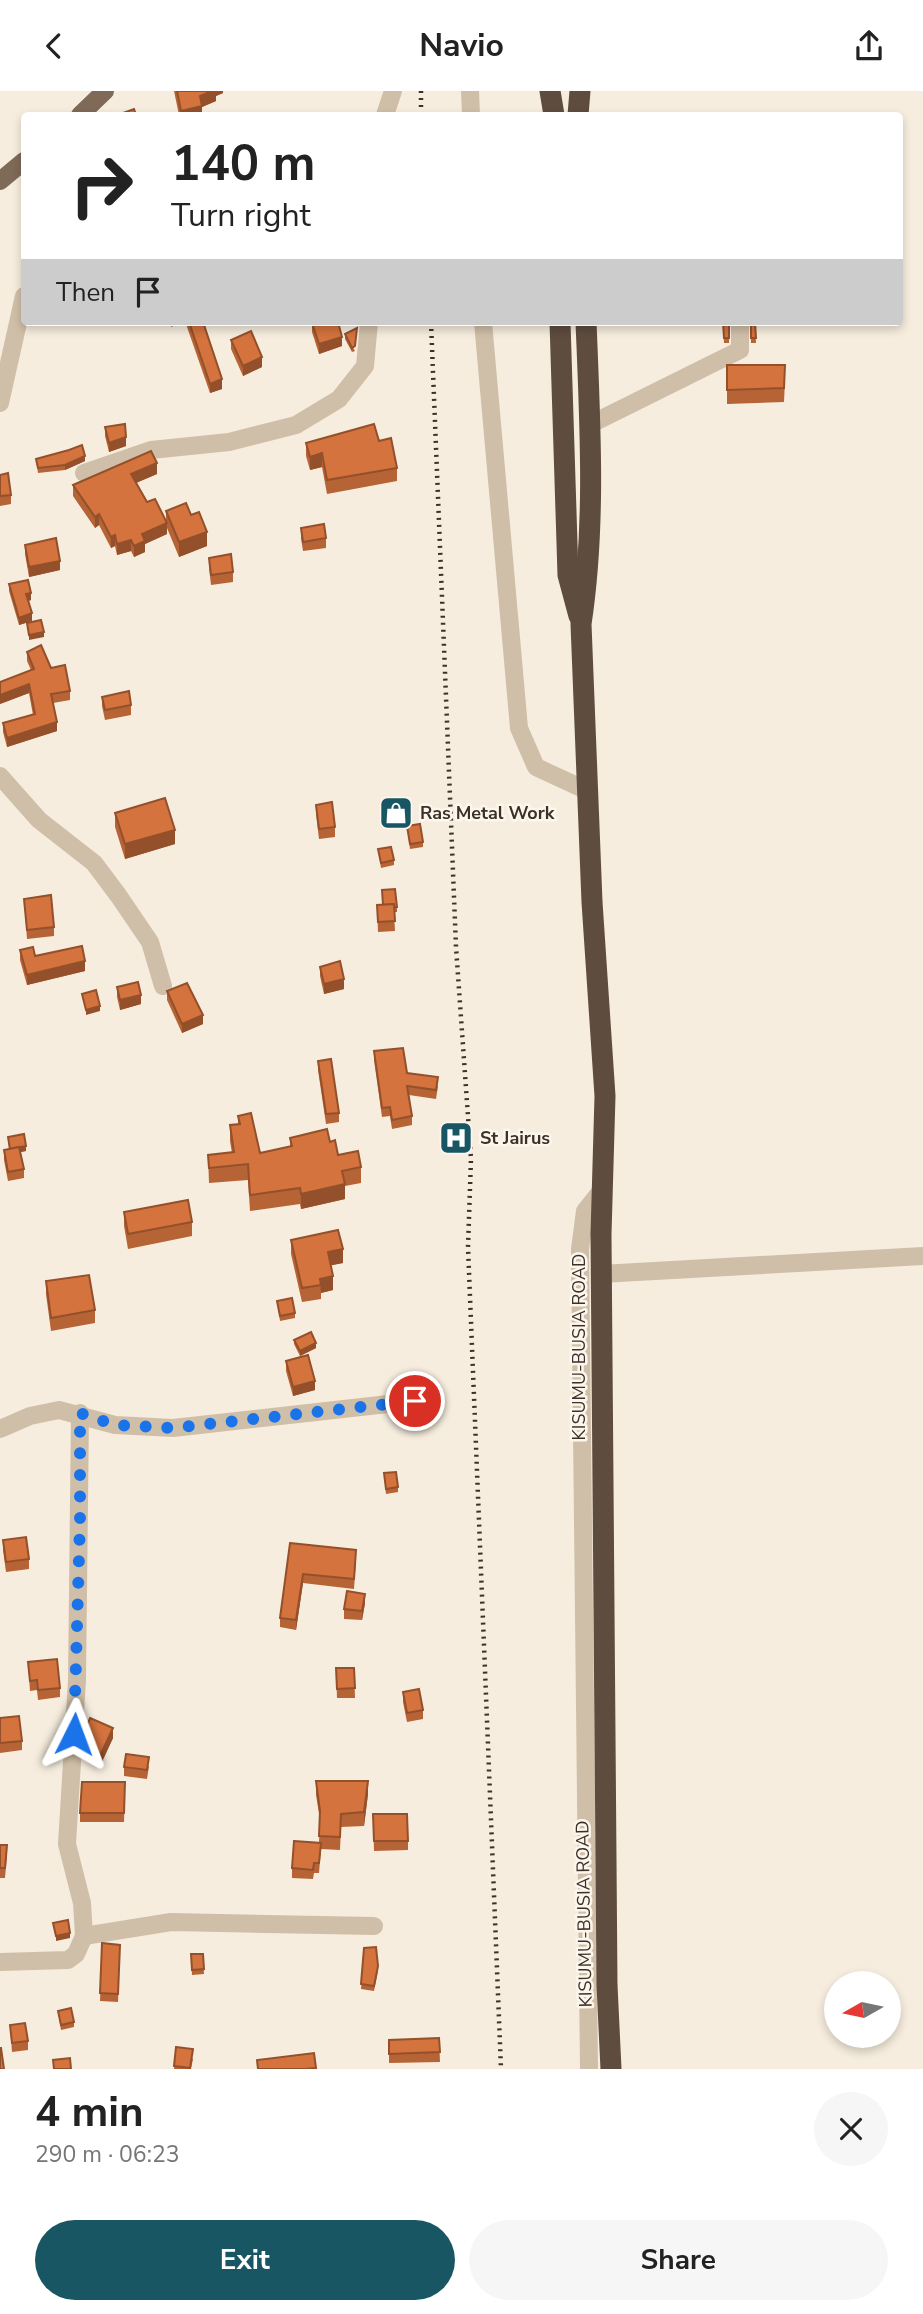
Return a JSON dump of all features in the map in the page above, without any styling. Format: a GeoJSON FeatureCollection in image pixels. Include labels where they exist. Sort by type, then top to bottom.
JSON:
{"type":"FeatureCollection","features":[{"type":"Feature","properties":{"kind":"highway"},"geometry":{"type":"LineString","coordinates":[[550,91],[554,112]]}},
{"type":"Feature","properties":{"kind":"highway"},"geometry":{"type":"LineString","coordinates":[[578,112],[580,91]]}},
{"type":"Feature","properties":{"kind":"highway"},"geometry":{"type":"LineString","coordinates":[[560,326],[568,575],[581,624]]}},
{"type":"Feature","properties":{"kind":"highway"},"geometry":{"type":"LineString","coordinates":[[581,624],[588,568],[589,425],[586,326]]}},
{"type":"Feature","properties":{"kind":"highway","name":"KISUMU-BUSIA ROAD"},"geometry":{"type":"LineString","coordinates":[[581,624],[592,902],[605,1096],[601,1274],[607,1971],[611,2069]]}},
{"type":"Feature","properties":{"kind":"main road"},"geometry":{"type":"LineString","coordinates":[[86,112],[100,93]]}},
{"type":"Feature","properties":{"kind":"main road"},"geometry":{"type":"LineString","coordinates":[[0,181],[21,164]]}},
{"type":"Feature","properties":{"kind":"street"},"geometry":{"type":"LineString","coordinates":[[386,112],[393,91]]}},
{"type":"Feature","properties":{"kind":"street"},"geometry":{"type":"LineString","coordinates":[[470,91],[471,112]]}},
{"type":"Feature","properties":{"kind":"street"},"geometry":{"type":"LineString","coordinates":[[0,403],[21,309]]}},
{"type":"Feature","properties":{"kind":"street"},"geometry":{"type":"LineString","coordinates":[[84,473],[151,450],[229,442],[296,425],[339,399],[365,366],[369,326]]}},
{"type":"Feature","properties":{"kind":"street"},"geometry":{"type":"LineString","coordinates":[[483,326],[519,728],[536,767],[588,791]]}},
{"type":"Feature","properties":{"kind":"street"},"geometry":{"type":"LineString","coordinates":[[589,425],[740,350],[740,326]]}},
{"type":"Feature","properties":{"kind":"street"},"geometry":{"type":"LineString","coordinates":[[0,776],[39,820],[94,863],[149,942],[163,986]]}},
{"type":"Feature","properties":{"kind":"street"},"geometry":{"type":"LineString","coordinates":[[589,2069],[580,1249],[585,1211],[601,1191]]}},
{"type":"Feature","properties":{"kind":"street"},"geometry":{"type":"LineString","coordinates":[[601,1274],[923,1256]]}},
{"type":"Feature","properties":{"kind":"street"},"geometry":{"type":"LineString","coordinates":[[0,1429],[47,1411],[80,1413],[115,1425],[173,1428],[415,1401]]}},
{"type":"Feature","properties":{"kind":"street"},"geometry":{"type":"LineString","coordinates":[[0,1962],[68,1960],[76,1954],[84,1935],[82,1903],[67,1844],[77,1680],[80,1413]]}},
{"type":"Feature","properties":{"kind":"street"},"geometry":{"type":"LineString","coordinates":[[84,1935],[172,1922],[374,1926]]}},
{"type":"Feature","properties":{"kind":"building"},"geometry":{"type":"Polygon","coordinates":[[[177,91],[212,91],[200,96],[202,106],[181,111],[177,91]]]}},
{"type":"Feature","properties":{"kind":"building"},"geometry":{"type":"Polygon","coordinates":[[[190,326],[204,326],[222,379],[210,384],[190,326]]]}},
{"type":"Feature","properties":{"kind":"building"},"geometry":{"type":"Polygon","coordinates":[[[313,326],[339,326],[342,337],[319,344],[313,326]]]}},
{"type":"Feature","properties":{"kind":"building"},"geometry":{"type":"Polygon","coordinates":[[[723,326],[729,326],[729,338],[724,338],[723,326]]]}},
{"type":"Feature","properties":{"kind":"building"},"geometry":{"type":"Polygon","coordinates":[[[751,326],[755,326],[756,338],[751,338],[751,326]]]}},
{"type":"Feature","properties":{"kind":"building"},"geometry":{"type":"Polygon","coordinates":[[[357,328],[355,346],[352,348],[345,334],[357,328]]]}},
{"type":"Feature","properties":{"kind":"building"},"geometry":{"type":"Polygon","coordinates":[[[251,331],[262,357],[243,366],[231,340],[251,331]]]}},
{"type":"Feature","properties":{"kind":"building"},"geometry":{"type":"Polygon","coordinates":[[[727,365],[785,365],[784,388],[727,390],[727,365]]]}},
{"type":"Feature","properties":{"kind":"building"},"geometry":{"type":"Polygon","coordinates":[[[125,424],[126,437],[109,443],[105,427],[125,424]]]}},
{"type":"Feature","properties":{"kind":"building"},"geometry":{"type":"Polygon","coordinates":[[[374,424],[379,441],[391,438],[397,468],[327,480],[322,453],[310,457],[306,443],[374,424]]]}},
{"type":"Feature","properties":{"kind":"building"},"geometry":{"type":"Polygon","coordinates":[[[82,445],[85,456],[65,465],[38,468],[36,459],[82,445]]]}},
{"type":"Feature","properties":{"kind":"building"},"geometry":{"type":"Polygon","coordinates":[[[151,451],[157,463],[131,474],[147,502],[155,499],[167,523],[142,534],[145,541],[134,546],[131,540],[117,544],[115,535],[111,537],[99,514],[95,517],[73,485],[151,451]]]}},
{"type":"Feature","properties":{"kind":"building"},"geometry":{"type":"Polygon","coordinates":[[[8,473],[11,495],[0,496],[0,475],[8,473]]]}},
{"type":"Feature","properties":{"kind":"building"},"geometry":{"type":"Polygon","coordinates":[[[186,503],[191,515],[199,512],[207,532],[179,542],[166,511],[186,503]]]}},
{"type":"Feature","properties":{"kind":"building"},"geometry":{"type":"Polygon","coordinates":[[[324,524],[326,538],[303,542],[301,528],[324,524]]]}},
{"type":"Feature","properties":{"kind":"building"},"geometry":{"type":"Polygon","coordinates":[[[56,538],[60,561],[29,567],[25,545],[56,538]]]}},
{"type":"Feature","properties":{"kind":"building"},"geometry":{"type":"Polygon","coordinates":[[[231,554],[233,572],[211,575],[209,558],[231,554]]]}},
{"type":"Feature","properties":{"kind":"building"},"geometry":{"type":"Polygon","coordinates":[[[28,580],[31,593],[26,594],[32,613],[19,618],[9,584],[28,580]]]}},
{"type":"Feature","properties":{"kind":"building"},"geometry":{"type":"Polygon","coordinates":[[[41,620],[44,632],[29,635],[27,623],[41,620]]]}},
{"type":"Feature","properties":{"kind":"building"},"geometry":{"type":"Polygon","coordinates":[[[41,645],[51,668],[65,665],[70,691],[51,694],[57,722],[7,738],[3,723],[35,714],[29,684],[0,695],[0,682],[34,669],[27,652],[41,645]]]}},
{"type":"Feature","properties":{"kind":"building"},"geometry":{"type":"Polygon","coordinates":[[[129,691],[131,705],[105,710],[102,697],[129,691]]]}},
{"type":"Feature","properties":{"kind":"building"},"geometry":{"type":"Polygon","coordinates":[[[165,798],[175,830],[125,844],[115,813],[165,798]]]}},
{"type":"Feature","properties":{"kind":"building"},"geometry":{"type":"Polygon","coordinates":[[[332,802],[335,827],[319,829],[316,805],[332,802]]]}},
{"type":"Feature","properties":{"kind":"building"},"geometry":{"type":"Polygon","coordinates":[[[420,824],[423,842],[410,844],[407,826],[420,824]]]}},
{"type":"Feature","properties":{"kind":"building"},"geometry":{"type":"Polygon","coordinates":[[[391,847],[394,860],[381,863],[378,849],[391,847]]]}},
{"type":"Feature","properties":{"kind":"building"},"geometry":{"type":"Polygon","coordinates":[[[395,889],[397,907],[394,907],[394,904],[383,905],[382,890],[395,889]]]}},
{"type":"Feature","properties":{"kind":"building"},"geometry":{"type":"Polygon","coordinates":[[[51,895],[54,927],[27,930],[24,899],[51,895]]]}},
{"type":"Feature","properties":{"kind":"building"},"geometry":{"type":"Polygon","coordinates":[[[394,904],[395,921],[378,922],[377,905],[394,904]]]}},
{"type":"Feature","properties":{"kind":"building"},"geometry":{"type":"Polygon","coordinates":[[[82,946],[85,961],[27,975],[20,950],[33,947],[35,956],[82,946]]]}},
{"type":"Feature","properties":{"kind":"building"},"geometry":{"type":"Polygon","coordinates":[[[340,961],[344,979],[324,984],[320,967],[340,961]]]}},
{"type":"Feature","properties":{"kind":"building"},"geometry":{"type":"Polygon","coordinates":[[[138,982],[141,995],[120,1000],[117,987],[138,982]]]}},
{"type":"Feature","properties":{"kind":"building"},"geometry":{"type":"Polygon","coordinates":[[[187,983],[203,1015],[182,1024],[167,991],[187,983]]]}},
{"type":"Feature","properties":{"kind":"building"},"geometry":{"type":"Polygon","coordinates":[[[96,990],[100,1006],[86,1010],[82,994],[96,990]]]}},
{"type":"Feature","properties":{"kind":"building"},"geometry":{"type":"Polygon","coordinates":[[[403,1048],[407,1073],[438,1077],[436,1090],[407,1086],[412,1116],[392,1120],[390,1107],[382,1108],[374,1051],[403,1048]]]}},
{"type":"Feature","properties":{"kind":"building"},"geometry":{"type":"Polygon","coordinates":[[[331,1059],[339,1113],[326,1114],[318,1061],[331,1059]]]}},
{"type":"Feature","properties":{"kind":"building"},"geometry":{"type":"Polygon","coordinates":[[[251,1113],[260,1153],[292,1146],[290,1138],[327,1129],[330,1142],[335,1140],[338,1155],[358,1151],[361,1167],[342,1171],[345,1184],[301,1194],[300,1188],[250,1195],[248,1164],[209,1168],[208,1155],[234,1152],[230,1125],[240,1124],[238,1116],[251,1113]]]}},
{"type":"Feature","properties":{"kind":"building"},"geometry":{"type":"Polygon","coordinates":[[[24,1134],[26,1146],[10,1149],[8,1137],[24,1134]]]}},
{"type":"Feature","properties":{"kind":"building"},"geometry":{"type":"Polygon","coordinates":[[[19,1147],[24,1169],[8,1172],[4,1150],[19,1147]]]}},
{"type":"Feature","properties":{"kind":"building"},"geometry":{"type":"Polygon","coordinates":[[[188,1200],[192,1222],[128,1234],[124,1212],[188,1200]]]}},
{"type":"Feature","properties":{"kind":"building"},"geometry":{"type":"Polygon","coordinates":[[[338,1230],[343,1249],[328,1252],[333,1276],[320,1279],[321,1285],[302,1288],[291,1240],[338,1230]]]}},
{"type":"Feature","properties":{"kind":"building"},"geometry":{"type":"Polygon","coordinates":[[[89,1275],[95,1310],[51,1318],[46,1281],[89,1275]]]}},
{"type":"Feature","properties":{"kind":"building"},"geometry":{"type":"Polygon","coordinates":[[[292,1298],[295,1313],[280,1316],[277,1301],[292,1298]]]}},
{"type":"Feature","properties":{"kind":"building"},"geometry":{"type":"Polygon","coordinates":[[[311,1332],[316,1343],[300,1351],[294,1340],[311,1332]]]}},
{"type":"Feature","properties":{"kind":"building"},"geometry":{"type":"Polygon","coordinates":[[[308,1355],[315,1381],[293,1387],[286,1361],[308,1355]]]}},
{"type":"Feature","properties":{"kind":"building"},"geometry":{"type":"Polygon","coordinates":[[[396,1472],[398,1487],[386,1489],[384,1473],[396,1472]]]}},
{"type":"Feature","properties":{"kind":"building"},"geometry":{"type":"Polygon","coordinates":[[[26,1537],[29,1559],[6,1562],[3,1540],[26,1537]]]}},
{"type":"Feature","properties":{"kind":"building"},"geometry":{"type":"Polygon","coordinates":[[[290,1543],[356,1550],[354,1579],[303,1574],[296,1620],[280,1618],[290,1543]]]}},
{"type":"Feature","properties":{"kind":"building"},"geometry":{"type":"Polygon","coordinates":[[[347,1591],[365,1594],[362,1611],[344,1609],[347,1591]]]}},
{"type":"Feature","properties":{"kind":"building"},"geometry":{"type":"Polygon","coordinates":[[[57,1659],[60,1688],[38,1690],[37,1680],[30,1681],[28,1662],[57,1659]]]}},
{"type":"Feature","properties":{"kind":"building"},"geometry":{"type":"Polygon","coordinates":[[[336,1668],[354,1668],[355,1688],[337,1689],[336,1668]]]}},
{"type":"Feature","properties":{"kind":"building"},"geometry":{"type":"Polygon","coordinates":[[[419,1689],[423,1710],[407,1713],[403,1692],[419,1689]]]}},
{"type":"Feature","properties":{"kind":"building"},"geometry":{"type":"Polygon","coordinates":[[[19,1716],[22,1741],[0,1743],[0,1718],[19,1716]]]}},
{"type":"Feature","properties":{"kind":"building"},"geometry":{"type":"Polygon","coordinates":[[[90,1718],[113,1728],[100,1756],[84,1749],[85,1731],[90,1718]]]}},
{"type":"Feature","properties":{"kind":"building"},"geometry":{"type":"Polygon","coordinates":[[[126,1754],[149,1757],[147,1770],[124,1767],[126,1754]]]}},
{"type":"Feature","properties":{"kind":"building"},"geometry":{"type":"Polygon","coordinates":[[[316,1781],[368,1781],[364,1812],[341,1814],[340,1837],[319,1836],[320,1811],[316,1781]]]}},
{"type":"Feature","properties":{"kind":"building"},"geometry":{"type":"Polygon","coordinates":[[[82,1782],[125,1782],[124,1813],[80,1813],[82,1782]]]}},
{"type":"Feature","properties":{"kind":"building"},"geometry":{"type":"Polygon","coordinates":[[[373,1814],[407,1814],[408,1841],[374,1841],[373,1814]]]}},
{"type":"Feature","properties":{"kind":"building"},"geometry":{"type":"Polygon","coordinates":[[[294,1841],[321,1843],[319,1863],[314,1863],[313,1870],[292,1868],[294,1841]]]}},
{"type":"Feature","properties":{"kind":"building"},"geometry":{"type":"Polygon","coordinates":[[[0,1845],[7,1845],[5,1868],[0,1868],[0,1845]]]}},
{"type":"Feature","properties":{"kind":"building"},"geometry":{"type":"Polygon","coordinates":[[[68,1920],[70,1933],[56,1936],[53,1923],[68,1920]]]}},
{"type":"Feature","properties":{"kind":"building"},"geometry":{"type":"Polygon","coordinates":[[[102,1943],[120,1945],[118,1994],[100,1993],[102,1943]]]}},
{"type":"Feature","properties":{"kind":"building"},"geometry":{"type":"Polygon","coordinates":[[[376,1947],[378,1966],[374,1986],[361,1984],[364,1948],[376,1947]]]}},
{"type":"Feature","properties":{"kind":"building"},"geometry":{"type":"Polygon","coordinates":[[[191,1954],[203,1954],[204,1969],[192,1970],[191,1954]]]}},
{"type":"Feature","properties":{"kind":"building"},"geometry":{"type":"Polygon","coordinates":[[[71,2008],[74,2022],[61,2025],[58,2011],[71,2008]]]}},
{"type":"Feature","properties":{"kind":"building"},"geometry":{"type":"Polygon","coordinates":[[[25,2023],[28,2041],[12,2043],[10,2025],[25,2023]]]}},
{"type":"Feature","properties":{"kind":"building"},"geometry":{"type":"Polygon","coordinates":[[[439,2038],[440,2052],[389,2054],[389,2040],[439,2038]]]}},
{"type":"Feature","properties":{"kind":"building"},"geometry":{"type":"Polygon","coordinates":[[[176,2047],[193,2049],[190,2068],[174,2066],[176,2047]]]}},
{"type":"Feature","properties":{"kind":"building"},"geometry":{"type":"Polygon","coordinates":[[[1,2048],[4,2069],[0,2069],[1,2048]]]}},
{"type":"Feature","properties":{"kind":"building"},"geometry":{"type":"Polygon","coordinates":[[[314,2053],[316,2068],[258,2069],[257,2060],[314,2053]]]}},
{"type":"Feature","properties":{"kind":"building"},"geometry":{"type":"Polygon","coordinates":[[[70,2058],[71,2069],[54,2069],[53,2060],[70,2058]]]}},
{"type":"Feature","properties":{"kind":"railway"},"geometry":{"type":"LineString","coordinates":[[421,91],[421,112]]}},
{"type":"Feature","properties":{"kind":"railway"},"geometry":{"type":"LineString","coordinates":[[431,326],[456,947],[471,1159],[468,1247],[501,2069]]}},
{"type":"Feature","properties":{"kind":"place","name":"Ras Metal Work"},"geometry":{"type":"Point","coordinates":[396,813]}},
{"type":"Feature","properties":{"kind":"place","name":"St Jairus"},"geometry":{"type":"Point","coordinates":[456,1138]}},
{"type":"Feature","properties":{"kind":"route"},"geometry":{"type":"LineString","coordinates":[[74,1734],[80,1413],[115,1425],[173,1428],[415,1401]]}}]}
